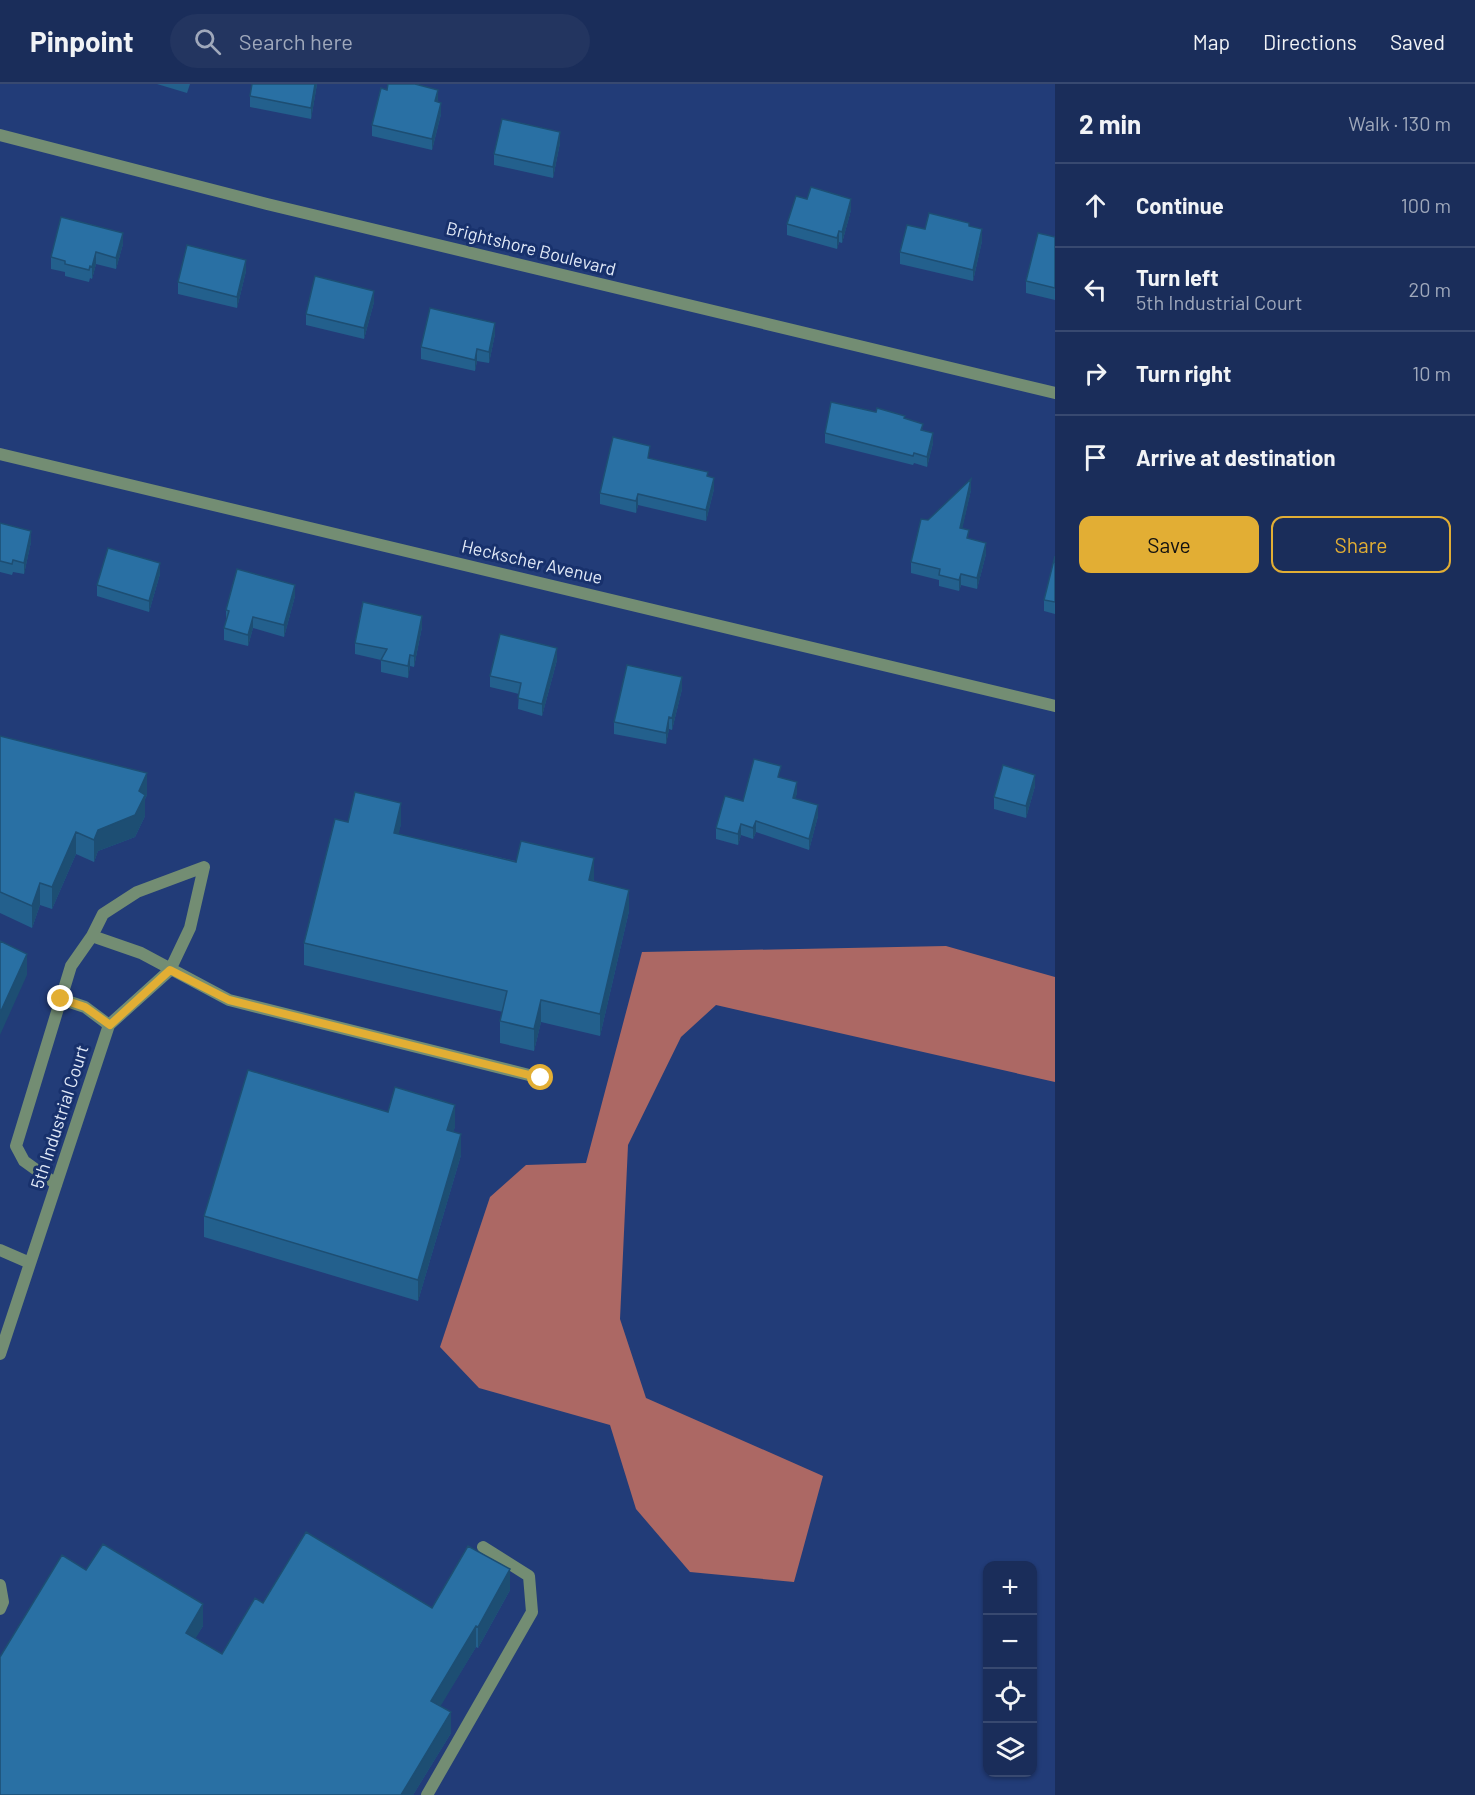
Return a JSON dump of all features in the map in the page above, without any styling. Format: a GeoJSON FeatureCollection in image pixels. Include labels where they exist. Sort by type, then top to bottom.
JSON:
{"type":"FeatureCollection","features":[{"type":"Feature","properties":{"kind":"street","name":"Brightshore Boulevard"},"geometry":{"type":"LineString","coordinates":[[0,135],[278,206],[1055,393]]}},
{"type":"Feature","properties":{"kind":"street","name":"Heckscher Avenue"},"geometry":{"type":"LineString","coordinates":[[0,454],[1055,706]]}},
{"type":"Feature","properties":{"kind":"street"},"geometry":{"type":"LineString","coordinates":[[56,1184],[24,1161],[16,1146],[71,966],[92,936],[103,914],[137,892],[204,867],[190,928],[170,970]]}},
{"type":"Feature","properties":{"kind":"street"},"geometry":{"type":"LineString","coordinates":[[92,936],[141,953],[229,1000],[541,1078]]}},
{"type":"Feature","properties":{"kind":"street","name":"5th Industrial Court"},"geometry":{"type":"LineString","coordinates":[[0,1354],[110,1025],[170,970]]}},
{"type":"Feature","properties":{"kind":"street"},"geometry":{"type":"LineString","coordinates":[[61,999],[85,1007],[110,1025]]}},
{"type":"Feature","properties":{"kind":"street"},"geometry":{"type":"LineString","coordinates":[[0,1250],[30,1263]]}},
{"type":"Feature","properties":{"kind":"street"},"geometry":{"type":"LineString","coordinates":[[427,1795],[532,1612],[529,1576],[483,1547]]}},
{"type":"Feature","properties":{"kind":"street"},"geometry":{"type":"LineString","coordinates":[[0,1585],[3,1602],[0,1609]]}},
{"type":"Feature","properties":{"kind":"shaded area"},"geometry":{"type":"Polygon","coordinates":[[[946,946],[1055,977],[1055,1082],[716,1005],[681,1037],[628,1145],[620,1319],[646,1398],[823,1476],[794,1582],[690,1572],[636,1509],[610,1425],[479,1388],[440,1347],[490,1197],[526,1165],[586,1163],[642,952],[946,946]]]}},
{"type":"Feature","properties":{"kind":"building"},"geometry":{"type":"Polygon","coordinates":[[[252,84],[315,84],[311,108],[250,96],[252,84]]]}},
{"type":"Feature","properties":{"kind":"building"},"geometry":{"type":"Polygon","coordinates":[[[388,84],[415,84],[438,90],[435,101],[441,103],[432,139],[372,125],[381,88],[387,90],[388,84]]]}},
{"type":"Feature","properties":{"kind":"building"},"geometry":{"type":"Polygon","coordinates":[[[502,119],[560,132],[553,167],[494,154],[502,119]]]}},
{"type":"Feature","properties":{"kind":"building"},"geometry":{"type":"Polygon","coordinates":[[[811,187],[851,199],[842,232],[839,231],[837,238],[787,224],[796,196],[807,199],[811,187]]]}},
{"type":"Feature","properties":{"kind":"building"},"geometry":{"type":"Polygon","coordinates":[[[929,213],[969,223],[969,226],[982,229],[973,270],[900,252],[907,225],[925,229],[929,213]]]}},
{"type":"Feature","properties":{"kind":"building"},"geometry":{"type":"Polygon","coordinates":[[[61,217],[123,233],[116,258],[96,252],[89,270],[65,264],[65,261],[51,257],[61,217]]]}},
{"type":"Feature","properties":{"kind":"building"},"geometry":{"type":"Polygon","coordinates":[[[1038,233],[1055,237],[1055,288],[1026,281],[1038,233]]]}},
{"type":"Feature","properties":{"kind":"building"},"geometry":{"type":"Polygon","coordinates":[[[187,245],[246,260],[237,297],[178,282],[187,245]]]}},
{"type":"Feature","properties":{"kind":"building"},"geometry":{"type":"Polygon","coordinates":[[[315,276],[374,291],[364,328],[306,314],[315,276]]]}},
{"type":"Feature","properties":{"kind":"building"},"geometry":{"type":"Polygon","coordinates":[[[430,308],[495,323],[489,352],[477,349],[475,360],[421,347],[430,308]]]}},
{"type":"Feature","properties":{"kind":"building"},"geometry":{"type":"Polygon","coordinates":[[[831,402],[876,412],[877,408],[923,424],[921,430],[933,433],[927,457],[914,453],[913,456],[825,433],[831,402]]]}},
{"type":"Feature","properties":{"kind":"building"},"geometry":{"type":"Polygon","coordinates":[[[613,437],[650,446],[648,458],[708,472],[707,476],[714,478],[706,510],[638,494],[636,501],[600,493],[613,437]]]}},
{"type":"Feature","properties":{"kind":"building"},"geometry":{"type":"Polygon","coordinates":[[[971,479],[960,528],[969,530],[967,538],[986,543],[977,578],[961,574],[959,580],[939,575],[940,569],[911,562],[921,519],[928,520],[971,479]]]}},
{"type":"Feature","properties":{"kind":"building"},"geometry":{"type":"Polygon","coordinates":[[[0,523],[31,531],[24,563],[13,560],[12,564],[0,561],[0,523]]]}},
{"type":"Feature","properties":{"kind":"building"},"geometry":{"type":"Polygon","coordinates":[[[108,548],[160,563],[149,601],[97,585],[108,548]]]}},
{"type":"Feature","properties":{"kind":"building"},"geometry":{"type":"Polygon","coordinates":[[[1055,556],[1055,602],[1044,600],[1055,556]]]}},
{"type":"Feature","properties":{"kind":"building"},"geometry":{"type":"Polygon","coordinates":[[[237,569],[295,585],[284,625],[253,617],[248,635],[224,628],[229,611],[226,610],[237,569]]]}},
{"type":"Feature","properties":{"kind":"building"},"geometry":{"type":"Polygon","coordinates":[[[363,602],[422,616],[414,656],[410,655],[408,666],[381,660],[387,649],[355,643],[363,602]]]}},
{"type":"Feature","properties":{"kind":"building"},"geometry":{"type":"Polygon","coordinates":[[[500,634],[557,648],[542,704],[518,698],[521,683],[490,676],[500,634]]]}},
{"type":"Feature","properties":{"kind":"building"},"geometry":{"type":"Polygon","coordinates":[[[627,665],[682,677],[666,733],[614,722],[627,665]]]}},
{"type":"Feature","properties":{"kind":"building"},"geometry":{"type":"Polygon","coordinates":[[[0,736],[147,773],[139,791],[145,795],[135,815],[98,830],[94,840],[76,832],[52,887],[40,883],[32,906],[0,892],[0,736]]]}},
{"type":"Feature","properties":{"kind":"building"},"geometry":{"type":"Polygon","coordinates":[[[754,759],[781,766],[778,777],[797,782],[793,798],[818,805],[809,839],[756,821],[753,828],[741,824],[738,834],[716,828],[725,796],[743,801],[754,759]]]}},
{"type":"Feature","properties":{"kind":"building"},"geometry":{"type":"Polygon","coordinates":[[[1003,765],[1035,775],[1026,806],[994,797],[1003,765]]]}},
{"type":"Feature","properties":{"kind":"building"},"geometry":{"type":"Polygon","coordinates":[[[355,792],[401,803],[394,833],[516,862],[521,841],[594,858],[589,880],[629,890],[600,1014],[541,1000],[534,1029],[500,1021],[507,991],[304,943],[335,819],[348,822],[355,792]]]}},
{"type":"Feature","properties":{"kind":"building"},"geometry":{"type":"Polygon","coordinates":[[[0,941],[27,954],[0,1013],[0,941]]]}},
{"type":"Feature","properties":{"kind":"building"},"geometry":{"type":"Polygon","coordinates":[[[248,1070],[388,1112],[395,1087],[455,1105],[447,1130],[461,1134],[418,1280],[204,1216],[248,1070]]]}},
{"type":"Feature","properties":{"kind":"building"},"geometry":{"type":"Polygon","coordinates":[[[306,1532],[432,1608],[468,1546],[510,1569],[478,1627],[476,1626],[431,1701],[451,1712],[401,1795],[0,1795],[0,1657],[62,1555],[86,1570],[103,1544],[203,1604],[186,1633],[222,1654],[255,1598],[263,1603],[306,1532]]]}},
{"type":"Feature","properties":{"kind":"route"},"geometry":{"type":"LineString","coordinates":[[61,999],[85,1007],[110,1025],[170,970],[229,1000],[541,1078]]}}]}
